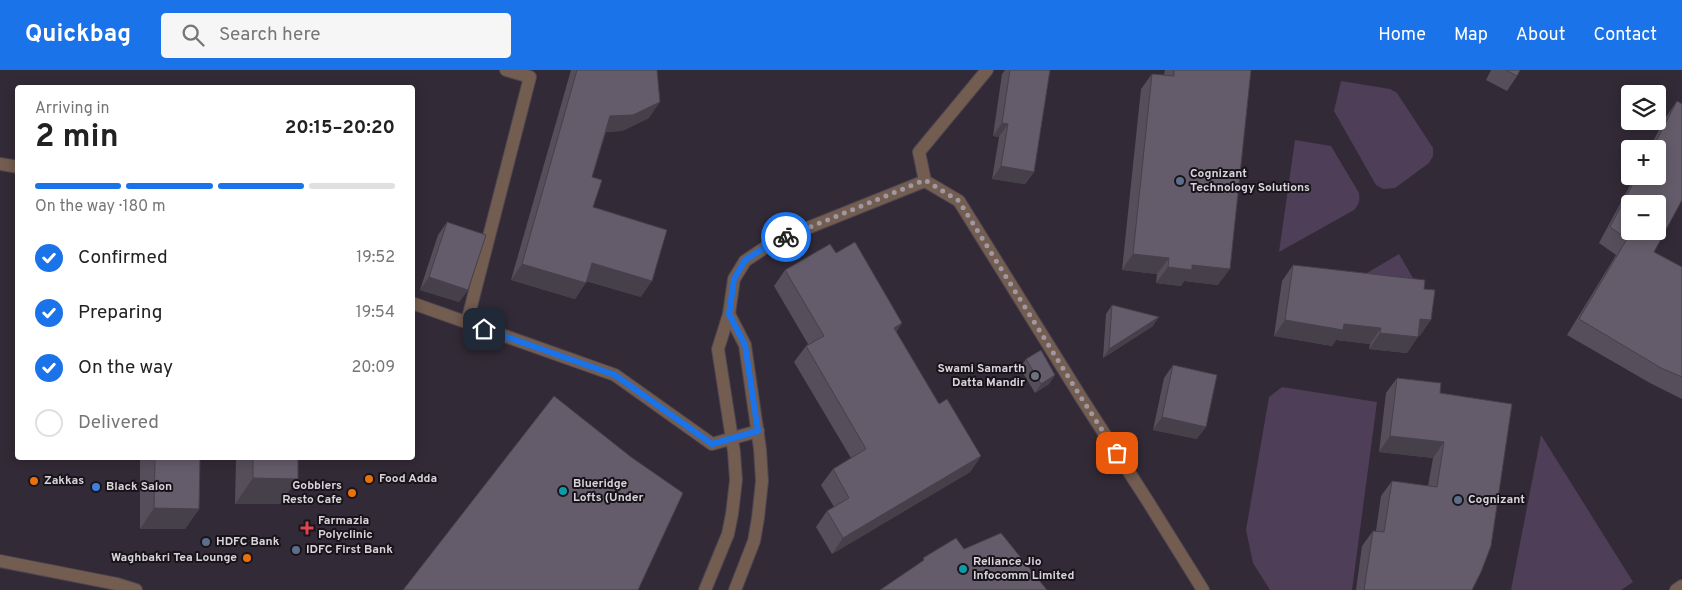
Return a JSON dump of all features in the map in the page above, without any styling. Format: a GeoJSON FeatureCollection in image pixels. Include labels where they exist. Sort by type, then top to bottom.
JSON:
{"type":"FeatureCollection","features":[{"type":"Feature","properties":{"kind":"street"},"geometry":{"type":"LineString","coordinates":[[467,322],[530,77],[506,70]]}},
{"type":"Feature","properties":{"kind":"street"},"geometry":{"type":"LineString","coordinates":[[987,70],[919,152],[925,180],[959,201],[1203,590]]}},
{"type":"Feature","properties":{"kind":"street"},"geometry":{"type":"LineString","coordinates":[[0,164],[15,166]]}},
{"type":"Feature","properties":{"kind":"street"},"geometry":{"type":"LineString","coordinates":[[705,590],[728,534],[736,480],[732,439],[718,349],[729,314],[734,279],[745,260],[775,241],[925,180]]}},
{"type":"Feature","properties":{"kind":"street"},"geometry":{"type":"LineString","coordinates":[[415,304],[615,375],[712,444],[758,431]]}},
{"type":"Feature","properties":{"kind":"street"},"geometry":{"type":"LineString","coordinates":[[729,314],[745,345],[758,431],[762,480],[754,541],[735,590]]}},
{"type":"Feature","properties":{"kind":"street"},"geometry":{"type":"LineString","coordinates":[[0,561],[118,584],[136,590]]}},
{"type":"Feature","properties":{"kind":"street"},"geometry":{"type":"LineString","coordinates":[[1676,590],[1682,586]]}},
{"type":"Feature","properties":{"kind":"shaded area"},"geometry":{"type":"Polygon","coordinates":[[[1341,81],[1390,89],[1397,93],[1433,148],[1433,156],[1429,163],[1395,188],[1383,189],[1376,185],[1334,111],[1341,81]]]}},
{"type":"Feature","properties":{"kind":"shaded area"},"geometry":{"type":"Polygon","coordinates":[[[1295,140],[1331,146],[1359,193],[1359,200],[1354,210],[1279,252],[1295,140]]]}},
{"type":"Feature","properties":{"kind":"shaded area"},"geometry":{"type":"Polygon","coordinates":[[[1399,254],[1424,297],[1345,286],[1399,254]]]}},
{"type":"Feature","properties":{"kind":"shaded area"},"geometry":{"type":"Polygon","coordinates":[[[1282,387],[1377,402],[1352,590],[1270,590],[1253,563],[1246,530],[1269,397],[1282,387]]]}},
{"type":"Feature","properties":{"kind":"shaded area"},"geometry":{"type":"Polygon","coordinates":[[[1541,435],[1633,582],[1621,590],[1511,590],[1541,435]]]}},
{"type":"Feature","properties":{"kind":"building"},"geometry":{"type":"Polygon","coordinates":[[[577,70],[657,70],[660,102],[633,115],[610,116],[592,177],[602,180],[593,207],[667,230],[652,281],[592,263],[586,283],[522,264],[577,70]]]}},
{"type":"Feature","properties":{"kind":"building"},"geometry":{"type":"Polygon","coordinates":[[[1010,70],[1050,70],[1034,172],[1001,166],[1008,124],[1002,123],[1010,70]]]}},
{"type":"Feature","properties":{"kind":"building","name":"Cognizant Technology Solutions"},"geometry":{"type":"Polygon","coordinates":[[[1174,70],[1251,70],[1230,269],[1192,265],[1192,270],[1168,267],[1169,258],[1133,254],[1152,74],[1174,76],[1174,70]]]}},
{"type":"Feature","properties":{"kind":"building"},"geometry":{"type":"Polygon","coordinates":[[[1506,70],[1520,70],[1517,76],[1506,70]]]}},
{"type":"Feature","properties":{"kind":"building"},"geometry":{"type":"Polygon","coordinates":[[[1677,101],[1682,104],[1682,200],[1666,230],[1666,195],[1627,195],[1632,185],[1666,185],[1666,140],[1657,140],[1662,130],[1666,130],[1666,122],[1677,101]]]}},
{"type":"Feature","properties":{"kind":"building"},"geometry":{"type":"Polygon","coordinates":[[[1621,206],[1621,235],[1610,227],[1621,206]]]}},
{"type":"Feature","properties":{"kind":"building"},"geometry":{"type":"Polygon","coordinates":[[[447,222],[486,235],[468,290],[429,277],[447,222]]]}},
{"type":"Feature","properties":{"kind":"building"},"geometry":{"type":"Polygon","coordinates":[[[1626,240],[1660,240],[1654,252],[1682,267],[1682,377],[1661,368],[1579,319],[1626,240]]]}},
{"type":"Feature","properties":{"kind":"building"},"geometry":{"type":"Polygon","coordinates":[[[855,242],[902,323],[894,328],[939,404],[947,399],[981,456],[843,538],[827,511],[849,498],[833,469],[866,449],[806,346],[824,336],[785,270],[830,244],[836,253],[855,242]]]}},
{"type":"Feature","properties":{"kind":"building"},"geometry":{"type":"Polygon","coordinates":[[[1293,265],[1425,280],[1424,289],[1435,290],[1431,320],[1420,319],[1418,337],[1380,333],[1381,328],[1344,324],[1343,330],[1285,320],[1293,265]]]}},
{"type":"Feature","properties":{"kind":"building"},"geometry":{"type":"Polygon","coordinates":[[[1112,305],[1159,317],[1109,349],[1112,305]]]}},
{"type":"Feature","properties":{"kind":"building"},"geometry":{"type":"Polygon","coordinates":[[[1041,350],[1055,375],[1041,384],[1026,359],[1041,350]]]}},
{"type":"Feature","properties":{"kind":"building"},"geometry":{"type":"Polygon","coordinates":[[[1173,365],[1217,375],[1206,427],[1162,417],[1173,365]]]}},
{"type":"Feature","properties":{"kind":"building","name":"Cognizant"},"geometry":{"type":"Polygon","coordinates":[[[1397,378],[1441,383],[1440,393],[1512,404],[1491,546],[1472,590],[1364,590],[1373,531],[1384,532],[1392,481],[1437,487],[1444,442],[1390,436],[1397,378]]]}},
{"type":"Feature","properties":{"kind":"building","name":"Blueridge Lofts (Under"},"geometry":{"type":"Polygon","coordinates":[[[554,396],[631,457],[683,493],[638,590],[403,590],[554,396]]]}},
{"type":"Feature","properties":{"kind":"building"},"geometry":{"type":"Polygon","coordinates":[[[155,460],[200,460],[199,509],[154,508],[155,460]]]}},
{"type":"Feature","properties":{"kind":"building"},"geometry":{"type":"Polygon","coordinates":[[[253,460],[298,460],[298,479],[253,478],[253,460]]]}},
{"type":"Feature","properties":{"kind":"building"},"geometry":{"type":"Polygon","coordinates":[[[1001,533],[1047,590],[880,590],[924,560],[923,558],[956,538],[964,549],[1001,533]]]}},
{"type":"Feature","properties":{"kind":"way so far"},"geometry":{"type":"LineString","coordinates":[[786,237],[925,180],[959,201],[1117,453]]}},
{"type":"Feature","properties":{"kind":"place","name":"Cognizant Technology Solutions"},"geometry":{"type":"Point","coordinates":[1180,181]}},
{"type":"Feature","properties":{"kind":"place","name":"Swami Samarth Datta Mandir"},"geometry":{"type":"Point","coordinates":[1035,376]}},
{"type":"Feature","properties":{"kind":"place","name":"Food Adda"},"geometry":{"type":"Point","coordinates":[369,479]}},
{"type":"Feature","properties":{"kind":"place","name":"Zakkas"},"geometry":{"type":"Point","coordinates":[34,481]}},
{"type":"Feature","properties":{"kind":"place","name":"Black Salon"},"geometry":{"type":"Point","coordinates":[96,487]}},
{"type":"Feature","properties":{"kind":"place","name":"Blueridge Lofts (Under"},"geometry":{"type":"Point","coordinates":[563,491]}},
{"type":"Feature","properties":{"kind":"place","name":"Gobblers Resto Cafe"},"geometry":{"type":"Point","coordinates":[352,493]}},
{"type":"Feature","properties":{"kind":"place","name":"Cognizant"},"geometry":{"type":"Point","coordinates":[1458,500]}},
{"type":"Feature","properties":{"kind":"place","name":"Farmazia Polyclinic"},"geometry":{"type":"Point","coordinates":[307,528]}},
{"type":"Feature","properties":{"kind":"place","name":"HDFC Bank"},"geometry":{"type":"Point","coordinates":[206,542]}},
{"type":"Feature","properties":{"kind":"place","name":"IDFC First Bank"},"geometry":{"type":"Point","coordinates":[296,550]}},
{"type":"Feature","properties":{"kind":"place","name":"Waghbakri Tea Lounge"},"geometry":{"type":"Point","coordinates":[247,558]}},
{"type":"Feature","properties":{"kind":"place","name":"Reliance Jio Infocomm Limited"},"geometry":{"type":"Point","coordinates":[963,569]}},
{"type":"Feature","properties":{"kind":"route"},"geometry":{"type":"LineString","coordinates":[[484,329],[615,375],[712,444],[732,439],[758,431],[745,345],[729,314],[734,279],[745,260],[775,241],[786,237]]}}]}
